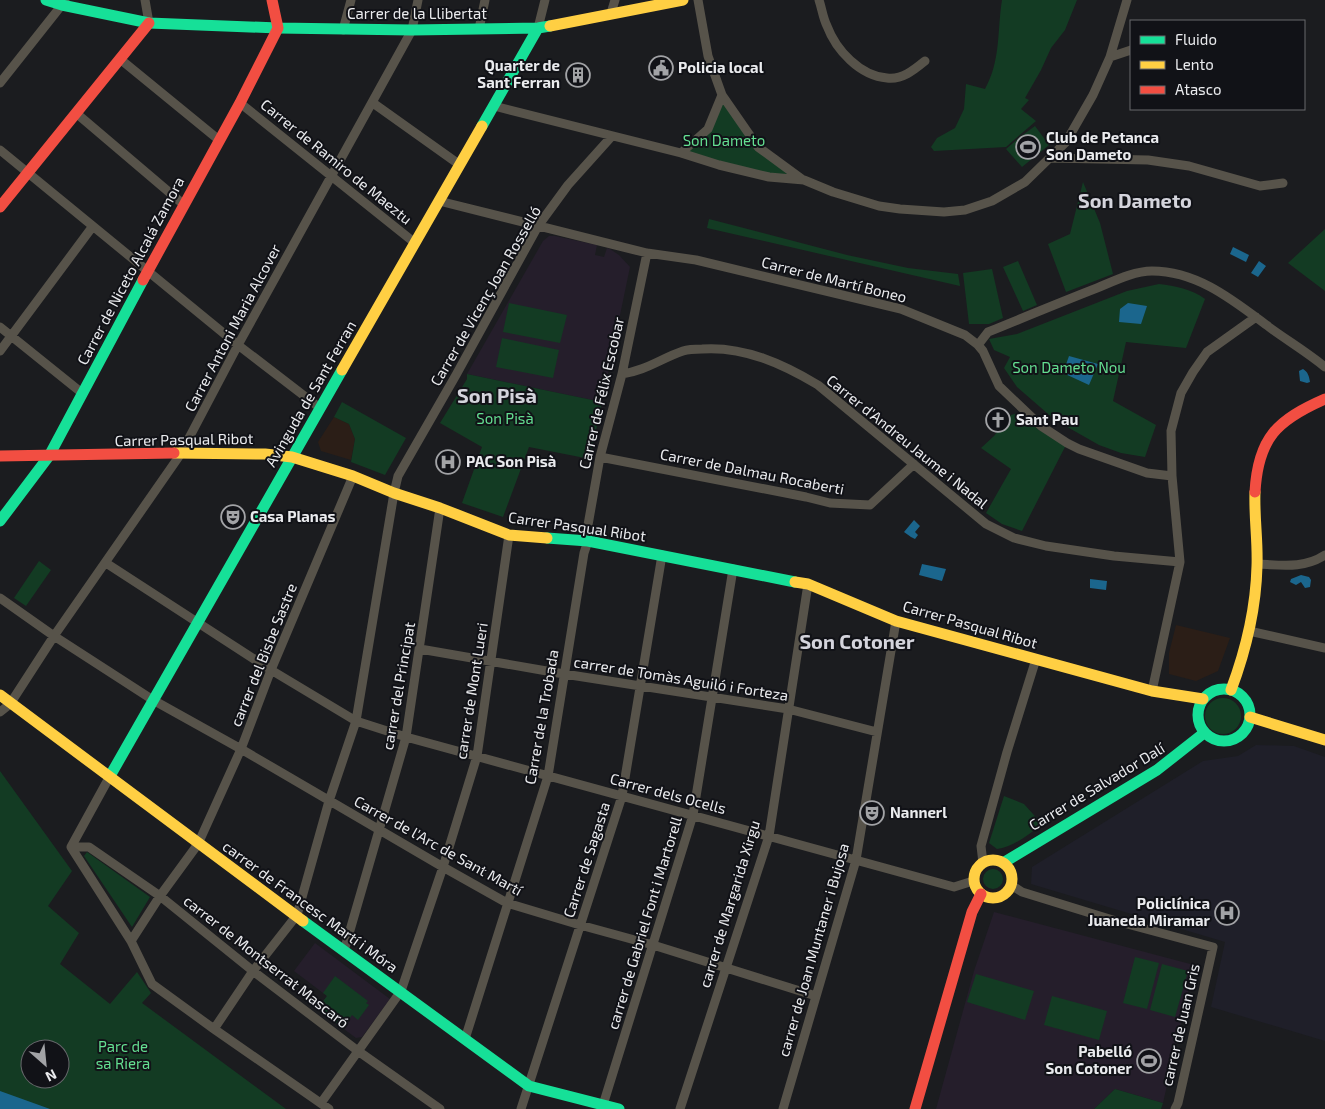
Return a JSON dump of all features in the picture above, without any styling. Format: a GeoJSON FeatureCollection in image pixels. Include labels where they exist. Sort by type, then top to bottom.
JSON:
{"type":"FeatureCollection","features":[{"type":"Feature","properties":{"kind":"street","name":"Carrer de la Llibertat"},"geometry":{"type":"LineString","coordinates":[[46,0],[65,2],[149,22],[343,30],[538,28],[611,12],[683,0]]}},
{"type":"Feature","properties":{"kind":"street"},"geometry":{"type":"LineString","coordinates":[[0,207],[149,22],[145,0]]}},
{"type":"Feature","properties":{"kind":"street"},"geometry":{"type":"LineString","coordinates":[[272,0],[278,28]]}},
{"type":"Feature","properties":{"kind":"street"},"geometry":{"type":"LineString","coordinates":[[343,30],[351,0]]}},
{"type":"Feature","properties":{"kind":"street","name":"Carrer Antoni Maria Alcover"},"geometry":{"type":"LineString","coordinates":[[0,712],[10,704],[54,636],[180,455],[238,344],[412,30],[418,0]]}},
{"type":"Feature","properties":{"kind":"street"},"geometry":{"type":"LineString","coordinates":[[479,29],[485,0]]}},
{"type":"Feature","properties":{"kind":"street"},"geometry":{"type":"LineString","coordinates":[[538,28],[545,0]]}},
{"type":"Feature","properties":{"kind":"street"},"geometry":{"type":"LineString","coordinates":[[611,12],[615,0]]}},
{"type":"Feature","properties":{"kind":"street"},"geometry":{"type":"LineString","coordinates":[[698,0],[708,56],[722,95],[758,147],[804,180],[833,192],[879,206],[944,212],[974,208],[992,201],[1025,182],[1066,142],[1093,95],[1110,57],[1127,0]]}},
{"type":"Feature","properties":{"kind":"street"},"geometry":{"type":"LineString","coordinates":[[819,0],[827,27],[834,40],[864,72],[887,78],[901,77],[912,72],[925,61]]}},
{"type":"Feature","properties":{"kind":"street"},"geometry":{"type":"LineString","coordinates":[[0,83],[65,2]]}},
{"type":"Feature","properties":{"kind":"street","name":"Carrer de Niceto Alcalá Zamora"},"geometry":{"type":"LineString","coordinates":[[0,521],[50,456],[183,204],[240,103],[278,28]]}},
{"type":"Feature","properties":{"kind":"street","name":"Avinguda de Sant Ferran"},"geometry":{"type":"LineString","coordinates":[[110,776],[538,28]]}},
{"type":"Feature","properties":{"kind":"street"},"geometry":{"type":"LineString","coordinates":[[1110,57],[1130,50]]}},
{"type":"Feature","properties":{"kind":"street"},"geometry":{"type":"LineString","coordinates":[[120,58],[219,140]]}},
{"type":"Feature","properties":{"kind":"street"},"geometry":{"type":"LineString","coordinates":[[681,153],[708,129],[722,95]]}},
{"type":"Feature","properties":{"kind":"street","name":"Carrer de Ramiro de Maeztu"},"geometry":{"type":"LineString","coordinates":[[240,103],[415,243]]}},
{"type":"Feature","properties":{"kind":"street"},"geometry":{"type":"LineString","coordinates":[[373,103],[460,165]]}},
{"type":"Feature","properties":{"kind":"street"},"geometry":{"type":"LineString","coordinates":[[494,106],[769,177],[804,180]]}},
{"type":"Feature","properties":{"kind":"street"},"geometry":{"type":"LineString","coordinates":[[76,113],[183,204]]}},
{"type":"Feature","properties":{"kind":"street","name":"Carrer de Vicenç Joan Rosselló"},"geometry":{"type":"LineString","coordinates":[[297,915],[329,801],[356,721],[398,476],[538,226],[568,185],[612,136]]}},
{"type":"Feature","properties":{"kind":"street"},"geometry":{"type":"LineString","coordinates":[[0,150],[238,344],[320,408]]}},
{"type":"Feature","properties":{"kind":"street"},"geometry":{"type":"LineString","coordinates":[[1050,158],[1148,160],[1189,166],[1260,186],[1283,184]]}},
{"type":"Feature","properties":{"kind":"street","name":"Carrer de Martí Boneo"},"geometry":{"type":"LineString","coordinates":[[439,201],[647,253],[696,260],[901,309],[965,335],[978,345],[983,351],[999,386],[1041,426],[1079,449],[1147,473],[1172,476]]}},
{"type":"Feature","properties":{"kind":"street"},"geometry":{"type":"LineString","coordinates":[[0,351],[93,226]]}},
{"type":"Feature","properties":{"kind":"street","name":"Carrer de Félix Escobar"},"geometry":{"type":"LineString","coordinates":[[588,541],[588,525],[600,457],[622,374],[647,253]]}},
{"type":"Feature","properties":{"kind":"street"},"geometry":{"type":"LineString","coordinates":[[978,345],[988,332],[1130,275],[1151,271],[1181,274],[1199,280],[1256,317],[1311,355],[1325,367]]}},
{"type":"Feature","properties":{"kind":"street"},"geometry":{"type":"LineString","coordinates":[[1152,691],[1180,562],[1172,476],[1171,431],[1181,393],[1207,352],[1256,317]]}},
{"type":"Feature","properties":{"kind":"street"},"geometry":{"type":"LineString","coordinates":[[0,327],[82,394]]}},
{"type":"Feature","properties":{"kind":"street","name":"Carrer d'Andreu Jaume i Nadal"},"geometry":{"type":"LineString","coordinates":[[622,374],[637,372],[685,350],[715,348],[760,356],[790,369],[818,385],[986,524],[1014,538],[1046,546],[1114,556],[1180,562]]}},
{"type":"Feature","properties":{"kind":"street"},"geometry":{"type":"LineString","coordinates":[[1231,690],[1249,631],[1253,611],[1257,564],[1255,477],[1262,454],[1271,434],[1285,419],[1325,399]]}},
{"type":"Feature","properties":{"kind":"street","name":"Carrer Pasqual Ribot"},"geometry":{"type":"LineString","coordinates":[[0,456],[218,453],[265,454],[292,457],[353,476],[509,535],[588,541],[808,584],[896,621],[979,642],[1152,691],[1203,698]]}},
{"type":"Feature","properties":{"kind":"street","name":"Carrer de Dalmau Rocaberti"},"geometry":{"type":"LineString","coordinates":[[600,457],[830,503],[870,505],[914,464]]}},
{"type":"Feature","properties":{"kind":"street","name":"carrer del Bisbe Sastre"},"geometry":{"type":"LineString","coordinates":[[131,941],[160,896],[198,844],[240,749],[271,670],[353,476]]}},
{"type":"Feature","properties":{"kind":"street","name":"carrer del Principat"},"geometry":{"type":"LineString","coordinates":[[344,951],[406,737],[440,508]]}},
{"type":"Feature","properties":{"kind":"street","name":"carrer de Mont Lueri"},"geometry":{"type":"LineString","coordinates":[[321,1103],[402,991],[478,756],[509,535]]}},
{"type":"Feature","properties":{"kind":"street","name":"Carrer de la Trobada"},"geometry":{"type":"LineString","coordinates":[[465,1039],[548,776],[584,553],[588,541]]}},
{"type":"Feature","properties":{"kind":"street","name":"Carrer de Sagasta"},"geometry":{"type":"LineString","coordinates":[[521,1109],[622,796],[662,555]]}},
{"type":"Feature","properties":{"kind":"street"},"geometry":{"type":"LineString","coordinates":[[1257,564],[1292,566],[1315,562],[1325,555]]}},
{"type":"Feature","properties":{"kind":"street","name":"Carrer dels Ocells"},"geometry":{"type":"LineString","coordinates":[[106,563],[271,670],[356,721],[406,737],[954,887],[974,881]]}},
{"type":"Feature","properties":{"kind":"street","name":"carrer de Gabriel Font i Martorell"},"geometry":{"type":"LineString","coordinates":[[603,1105],[693,815],[733,569]]}},
{"type":"Feature","properties":{"kind":"street","name":"carrer de Margarida Xirgu"},"geometry":{"type":"LineString","coordinates":[[680,1109],[769,836],[808,584]]}},
{"type":"Feature","properties":{"kind":"street","name":"Carrer de l'Arc de Sant Martí"},"geometry":{"type":"LineString","coordinates":[[0,598],[54,636],[153,700],[507,902],[816,996]]}},
{"type":"Feature","properties":{"kind":"street","name":"carrer de Joan Muntaner i Bujosa"},"geometry":{"type":"LineString","coordinates":[[783,1109],[856,860],[896,621]]}},
{"type":"Feature","properties":{"kind":"street"},"geometry":{"type":"LineString","coordinates":[[1249,631],[1325,648]]}},
{"type":"Feature","properties":{"kind":"street","name":"carrer de Tomàs Aguiló i Forteza"},"geometry":{"type":"LineString","coordinates":[[420,649],[564,674],[788,709],[877,732]]}},
{"type":"Feature","properties":{"kind":"street"},"geometry":{"type":"LineString","coordinates":[[982,863],[981,846],[1007,752],[1036,659]]}},
{"type":"Feature","properties":{"kind":"street"},"geometry":{"type":"LineString","coordinates":[[1216,690],[1231,690],[1246,700],[1250,708],[1248,726],[1236,739],[1228,742],[1219,742],[1211,739],[1204,733],[1197,720],[1197,712],[1203,698],[1216,690]]}},
{"type":"Feature","properties":{"kind":"street","name":"carrer de Francesc Martí i Móra"},"geometry":{"type":"LineString","coordinates":[[0,695],[198,844],[402,991],[528,1086],[619,1109]]}},
{"type":"Feature","properties":{"kind":"street"},"geometry":{"type":"LineString","coordinates":[[1250,717],[1325,740]]}},
{"type":"Feature","properties":{"kind":"street","name":"Carrer de Salvador Dalí"},"geometry":{"type":"LineString","coordinates":[[1003,863],[1152,773],[1190,747],[1204,733]]}},
{"type":"Feature","properties":{"kind":"street"},"geometry":{"type":"LineString","coordinates":[[110,776],[71,847],[131,941],[152,984],[329,1109]]}},
{"type":"Feature","properties":{"kind":"street","name":"carrer de Montserrat Mascaró"},"geometry":{"type":"LineString","coordinates":[[71,847],[89,847],[160,896],[253,971],[358,1051],[440,1109]]}},
{"type":"Feature","properties":{"kind":"street"},"geometry":{"type":"LineString","coordinates":[[992,860],[1003,863],[1010,870],[1012,880],[1004,895],[998,898],[986,897],[977,891],[974,881],[976,871],[982,863],[992,860]]}},
{"type":"Feature","properties":{"kind":"street","name":"carrer de Juan Gris"},"geometry":{"type":"LineString","coordinates":[[1011,885],[1022,892],[1116,921],[1213,947],[1178,1103],[1175,1109]]}},
{"type":"Feature","properties":{"kind":"street"},"geometry":{"type":"LineString","coordinates":[[915,1109],[972,912],[981,894]]}},
{"type":"Feature","properties":{"kind":"street"},"geometry":{"type":"LineString","coordinates":[[214,1029],[253,971],[297,915]]}},
{"type":"Feature","properties":{"kind":"shaded area"},"geometry":{"type":"Polygon","coordinates":[[[549,236],[597,245],[595,255],[604,257],[607,248],[610,249],[619,255],[630,267],[602,402],[467,374],[543,241],[549,236]]]}},
{"type":"Feature","properties":{"kind":"shaded area"},"geometry":{"type":"Polygon","coordinates":[[[334,417],[349,424],[355,439],[351,460],[321,451],[318,442],[334,417]]]}},
{"type":"Feature","properties":{"kind":"shaded area"},"geometry":{"type":"Polygon","coordinates":[[[1176,625],[1230,638],[1218,671],[1196,681],[1169,674],[1169,653],[1176,625]]]}},
{"type":"Feature","properties":{"kind":"shaded area","name":"Policlínica Juaneda Miramar"},"geometry":{"type":"Polygon","coordinates":[[[1256,745],[1294,746],[1325,757],[1325,1041],[1211,1007],[1225,942],[1031,884],[1032,867],[1203,761],[1238,756],[1256,745]]]}},
{"type":"Feature","properties":{"kind":"shaded area"},"geometry":{"type":"Polygon","coordinates":[[[994,912],[1194,965],[1163,1103],[1115,1089],[1094,1109],[936,1109],[974,971],[994,912]]]}},
{"type":"Feature","properties":{"kind":"shaded area"},"geometry":{"type":"Polygon","coordinates":[[[315,943],[390,999],[362,1037],[356,1038],[317,1009],[327,996],[294,971],[315,943]]]}},
{"type":"Feature","properties":{"kind":"green space"},"geometry":{"type":"Polygon","coordinates":[[[1002,0],[1077,0],[1065,30],[1051,48],[1025,98],[1029,100],[1021,109],[1036,121],[1006,147],[934,151],[931,147],[937,138],[955,128],[964,109],[966,84],[985,89],[990,78],[996,56],[1002,0]]]}},
{"type":"Feature","properties":{"kind":"green space","name":"Son Dameto"},"geometry":{"type":"Polygon","coordinates":[[[720,99],[761,149],[796,179],[684,154],[714,114],[720,99]]]}},
{"type":"Feature","properties":{"kind":"green space","name":"Club de Petanca Son Dameto"},"geometry":{"type":"Polygon","coordinates":[[[1035,126],[1049,145],[1022,167],[1006,149],[1035,126]]]}},
{"type":"Feature","properties":{"kind":"green space"},"geometry":{"type":"Polygon","coordinates":[[[1083,182],[1100,223],[1113,274],[1066,292],[1048,244],[1070,234],[1083,182]]]}},
{"type":"Feature","properties":{"kind":"green space"},"geometry":{"type":"Polygon","coordinates":[[[709,219],[847,255],[908,268],[958,274],[960,286],[707,228],[709,219]]]}},
{"type":"Feature","properties":{"kind":"green space"},"geometry":{"type":"Polygon","coordinates":[[[1325,229],[1325,291],[1288,263],[1325,229]]]}},
{"type":"Feature","properties":{"kind":"green space"},"geometry":{"type":"Polygon","coordinates":[[[1018,261],[1037,305],[1023,311],[1003,267],[1018,261]]]}},
{"type":"Feature","properties":{"kind":"green space"},"geometry":{"type":"Polygon","coordinates":[[[992,269],[1003,318],[989,324],[969,324],[963,273],[992,269]]]}},
{"type":"Feature","properties":{"kind":"green space","name":"Son Dameto Nou"},"geometry":{"type":"Polygon","coordinates":[[[1159,284],[1189,290],[1205,299],[1186,348],[1126,342],[1113,401],[1156,425],[1145,457],[1121,453],[1099,445],[1055,420],[1017,387],[1004,368],[1010,357],[994,350],[989,339],[1017,334],[1127,291],[1159,284]]]}},
{"type":"Feature","properties":{"kind":"green space"},"geometry":{"type":"Polygon","coordinates":[[[509,303],[567,315],[560,343],[503,332],[509,303]]]}},
{"type":"Feature","properties":{"kind":"green space"},"geometry":{"type":"Polygon","coordinates":[[[502,338],[559,350],[553,378],[496,367],[502,338]]]}},
{"type":"Feature","properties":{"kind":"green space","name":"Son Pisà"},"geometry":{"type":"Polygon","coordinates":[[[467,374],[602,402],[590,459],[529,447],[503,517],[462,503],[482,447],[440,423],[467,379],[467,374]]]}},
{"type":"Feature","properties":{"kind":"green space"},"geometry":{"type":"Polygon","coordinates":[[[342,402],[406,438],[385,475],[351,462],[355,439],[349,424],[334,417],[342,402]]]}},
{"type":"Feature","properties":{"kind":"green space"},"geometry":{"type":"Polygon","coordinates":[[[1018,413],[1039,430],[1067,443],[1022,531],[1002,524],[986,513],[1011,469],[981,448],[994,436],[1011,415],[1018,413]]]}},
{"type":"Feature","properties":{"kind":"green space"},"geometry":{"type":"Polygon","coordinates":[[[39,561],[51,570],[26,606],[14,598],[39,561]]]}},
{"type":"Feature","properties":{"kind":"green space"},"geometry":{"type":"Polygon","coordinates":[[[1223,698],[1236,703],[1241,716],[1236,729],[1223,734],[1210,729],[1205,716],[1210,703],[1223,698]]]}},
{"type":"Feature","properties":{"kind":"green space","name":"Parc de sa Riera"},"geometry":{"type":"Polygon","coordinates":[[[0,771],[72,871],[48,906],[79,933],[60,964],[110,1004],[137,972],[151,993],[142,1003],[286,1109],[0,1109],[0,771]]]}},
{"type":"Feature","properties":{"kind":"green space"},"geometry":{"type":"Polygon","coordinates":[[[1004,796],[1024,804],[1042,824],[1015,843],[997,849],[989,843],[1004,796]]]}},
{"type":"Feature","properties":{"kind":"green space"},"geometry":{"type":"Polygon","coordinates":[[[87,852],[150,897],[132,927],[84,856],[87,852]]]}},
{"type":"Feature","properties":{"kind":"green space"},"geometry":{"type":"Polygon","coordinates":[[[993,869],[1000,872],[1003,879],[1000,886],[993,889],[986,886],[983,879],[986,872],[993,869]]]}},
{"type":"Feature","properties":{"kind":"green space"},"geometry":{"type":"Polygon","coordinates":[[[1135,957],[1159,963],[1147,1009],[1123,1003],[1135,957]]]}},
{"type":"Feature","properties":{"kind":"green space"},"geometry":{"type":"Polygon","coordinates":[[[1162,964],[1188,971],[1175,1017],[1150,1010],[1162,964]]]}},
{"type":"Feature","properties":{"kind":"green space"},"geometry":{"type":"Polygon","coordinates":[[[976,974],[1034,991],[1025,1020],[967,1002],[976,974]]]}},
{"type":"Feature","properties":{"kind":"green space"},"geometry":{"type":"Polygon","coordinates":[[[335,976],[368,1001],[366,1003],[369,1005],[358,1020],[352,1015],[343,1028],[317,1009],[327,996],[323,993],[335,976]]]}},
{"type":"Feature","properties":{"kind":"green space"},"geometry":{"type":"Polygon","coordinates":[[[1052,996],[1107,1011],[1099,1040],[1044,1025],[1052,996]]]}},
{"type":"Feature","properties":{"kind":"green space"},"geometry":{"type":"Polygon","coordinates":[[[1115,1089],[1163,1103],[1161,1109],[1094,1109],[1115,1089]]]}},
{"type":"Feature","properties":{"kind":"water"},"geometry":{"type":"Polygon","coordinates":[[[1233,247],[1249,255],[1246,262],[1230,254],[1233,247]]]}},
{"type":"Feature","properties":{"kind":"water"},"geometry":{"type":"Polygon","coordinates":[[[1259,261],[1266,266],[1258,277],[1251,273],[1259,261]]]}},
{"type":"Feature","properties":{"kind":"water"},"geometry":{"type":"Polygon","coordinates":[[[1128,303],[1147,306],[1141,324],[1119,322],[1120,309],[1128,303]]]}},
{"type":"Feature","properties":{"kind":"water"},"geometry":{"type":"Polygon","coordinates":[[[1069,356],[1098,364],[1089,385],[1063,373],[1069,356]]]}},
{"type":"Feature","properties":{"kind":"water"},"geometry":{"type":"Polygon","coordinates":[[[1303,369],[1308,374],[1310,382],[1300,381],[1299,371],[1303,369]]]}},
{"type":"Feature","properties":{"kind":"water"},"geometry":{"type":"Polygon","coordinates":[[[914,520],[920,526],[915,532],[918,535],[915,539],[904,532],[914,520]]]}},
{"type":"Feature","properties":{"kind":"water"},"geometry":{"type":"Polygon","coordinates":[[[922,564],[946,569],[942,581],[919,575],[922,564]]]}},
{"type":"Feature","properties":{"kind":"water"},"geometry":{"type":"Polygon","coordinates":[[[1301,575],[1309,577],[1311,580],[1310,587],[1305,588],[1301,582],[1296,585],[1290,582],[1291,579],[1301,575]]]}},
{"type":"Feature","properties":{"kind":"water"},"geometry":{"type":"Polygon","coordinates":[[[1090,579],[1107,581],[1106,590],[1090,588],[1090,579]]]}},
{"type":"Feature","properties":{"kind":"water"},"geometry":{"type":"Polygon","coordinates":[[[0,1091],[50,1109],[0,1109],[0,1091]]]}},
{"type":"Feature","properties":{"kind":"traffic: fast"},"geometry":{"type":"LineString","coordinates":[[46,0],[149,23],[278,28],[412,30],[538,28],[550,26]]}},
{"type":"Feature","properties":{"kind":"traffic: fast"},"geometry":{"type":"LineString","coordinates":[[482,126],[538,28]]}},
{"type":"Feature","properties":{"kind":"traffic: fast"},"geometry":{"type":"LineString","coordinates":[[0,521],[49,456],[143,280]]}},
{"type":"Feature","properties":{"kind":"traffic: fast"},"geometry":{"type":"LineString","coordinates":[[110,776],[342,370]]}},
{"type":"Feature","properties":{"kind":"traffic: fast"},"geometry":{"type":"LineString","coordinates":[[547,538],[588,541],[795,582]]}},
{"type":"Feature","properties":{"kind":"traffic: fast"},"geometry":{"type":"LineString","coordinates":[[1219,689],[1229,689],[1243,696],[1250,710],[1250,715],[1250,720],[1243,734],[1229,741],[1219,741],[1209,737],[1202,730],[1198,720],[1198,710],[1202,700],[1209,693],[1219,689]]}},
{"type":"Feature","properties":{"kind":"traffic: fast"},"geometry":{"type":"LineString","coordinates":[[1003,863],[1157,770],[1204,733]]}},
{"type":"Feature","properties":{"kind":"traffic: fast"},"geometry":{"type":"LineString","coordinates":[[303,921],[529,1086],[619,1109]]}},
{"type":"Feature","properties":{"kind":"traffic: slow"},"geometry":{"type":"LineString","coordinates":[[550,26],[683,0]]}},
{"type":"Feature","properties":{"kind":"traffic: slow"},"geometry":{"type":"LineString","coordinates":[[342,370],[482,126]]}},
{"type":"Feature","properties":{"kind":"traffic: slow"},"geometry":{"type":"LineString","coordinates":[[174,453],[265,454],[292,457],[353,476],[509,535],[547,538]]}},
{"type":"Feature","properties":{"kind":"traffic: slow"},"geometry":{"type":"LineString","coordinates":[[1231,690],[1246,644],[1255,597],[1257,557],[1255,492]]}},
{"type":"Feature","properties":{"kind":"traffic: slow"},"geometry":{"type":"LineString","coordinates":[[795,582],[808,584],[896,621],[1152,691],[1203,699]]}},
{"type":"Feature","properties":{"kind":"traffic: slow"},"geometry":{"type":"LineString","coordinates":[[0,695],[303,921]]}},
{"type":"Feature","properties":{"kind":"traffic: slow"},"geometry":{"type":"LineString","coordinates":[[1250,717],[1325,740]]}},
{"type":"Feature","properties":{"kind":"traffic: slow"},"geometry":{"type":"LineString","coordinates":[[993,860],[1007,865],[1012,879],[1007,893],[993,898],[979,893],[974,879],[979,865],[993,860]]}},
{"type":"Feature","properties":{"kind":"traffic: jam"},"geometry":{"type":"LineString","coordinates":[[272,0],[278,28]]}},
{"type":"Feature","properties":{"kind":"traffic: jam"},"geometry":{"type":"LineString","coordinates":[[0,207],[149,23]]}},
{"type":"Feature","properties":{"kind":"traffic: jam"},"geometry":{"type":"LineString","coordinates":[[143,280],[240,103],[278,28]]}},
{"type":"Feature","properties":{"kind":"traffic: jam"},"geometry":{"type":"LineString","coordinates":[[1255,492],[1260,458],[1273,433],[1294,415],[1325,399]]}},
{"type":"Feature","properties":{"kind":"traffic: jam"},"geometry":{"type":"LineString","coordinates":[[0,456],[174,453]]}},
{"type":"Feature","properties":{"kind":"traffic: jam"},"geometry":{"type":"LineString","coordinates":[[915,1109],[972,912],[981,894]]}},
{"type":"Feature","properties":{"kind":"place","name":"Policia local"},"geometry":{"type":"Point","coordinates":[661,68]}},
{"type":"Feature","properties":{"kind":"place","name":"Quarter de Sant Ferran"},"geometry":{"type":"Point","coordinates":[578,75]}},
{"type":"Feature","properties":{"kind":"place","name":"Club de Petanca Son Dameto"},"geometry":{"type":"Point","coordinates":[1028,147]}},
{"type":"Feature","properties":{"kind":"place","name":"Sant Pau"},"geometry":{"type":"Point","coordinates":[998,420]}},
{"type":"Feature","properties":{"kind":"place","name":"PAC Son Pisà"},"geometry":{"type":"Point","coordinates":[448,462]}},
{"type":"Feature","properties":{"kind":"place","name":"Casa Planas"},"geometry":{"type":"Point","coordinates":[233,517]}},
{"type":"Feature","properties":{"kind":"place","name":"Nannerl"},"geometry":{"type":"Point","coordinates":[872,813]}},
{"type":"Feature","properties":{"kind":"place","name":"Policlínica Juaneda Miramar"},"geometry":{"type":"Point","coordinates":[1227,913]}},
{"type":"Feature","properties":{"kind":"place","name":"Pabelló Son Cotoner"},"geometry":{"type":"Point","coordinates":[1149,1061]}},
{"type":"Feature","properties":{"kind":"district","name":"Son Dameto"},"geometry":{"type":"Point","coordinates":[1135,201]}},
{"type":"Feature","properties":{"kind":"district","name":"Son Pisà"},"geometry":{"type":"Point","coordinates":[497,396]}},
{"type":"Feature","properties":{"kind":"district","name":"Son Cotoner"},"geometry":{"type":"Point","coordinates":[857,642]}}]}
